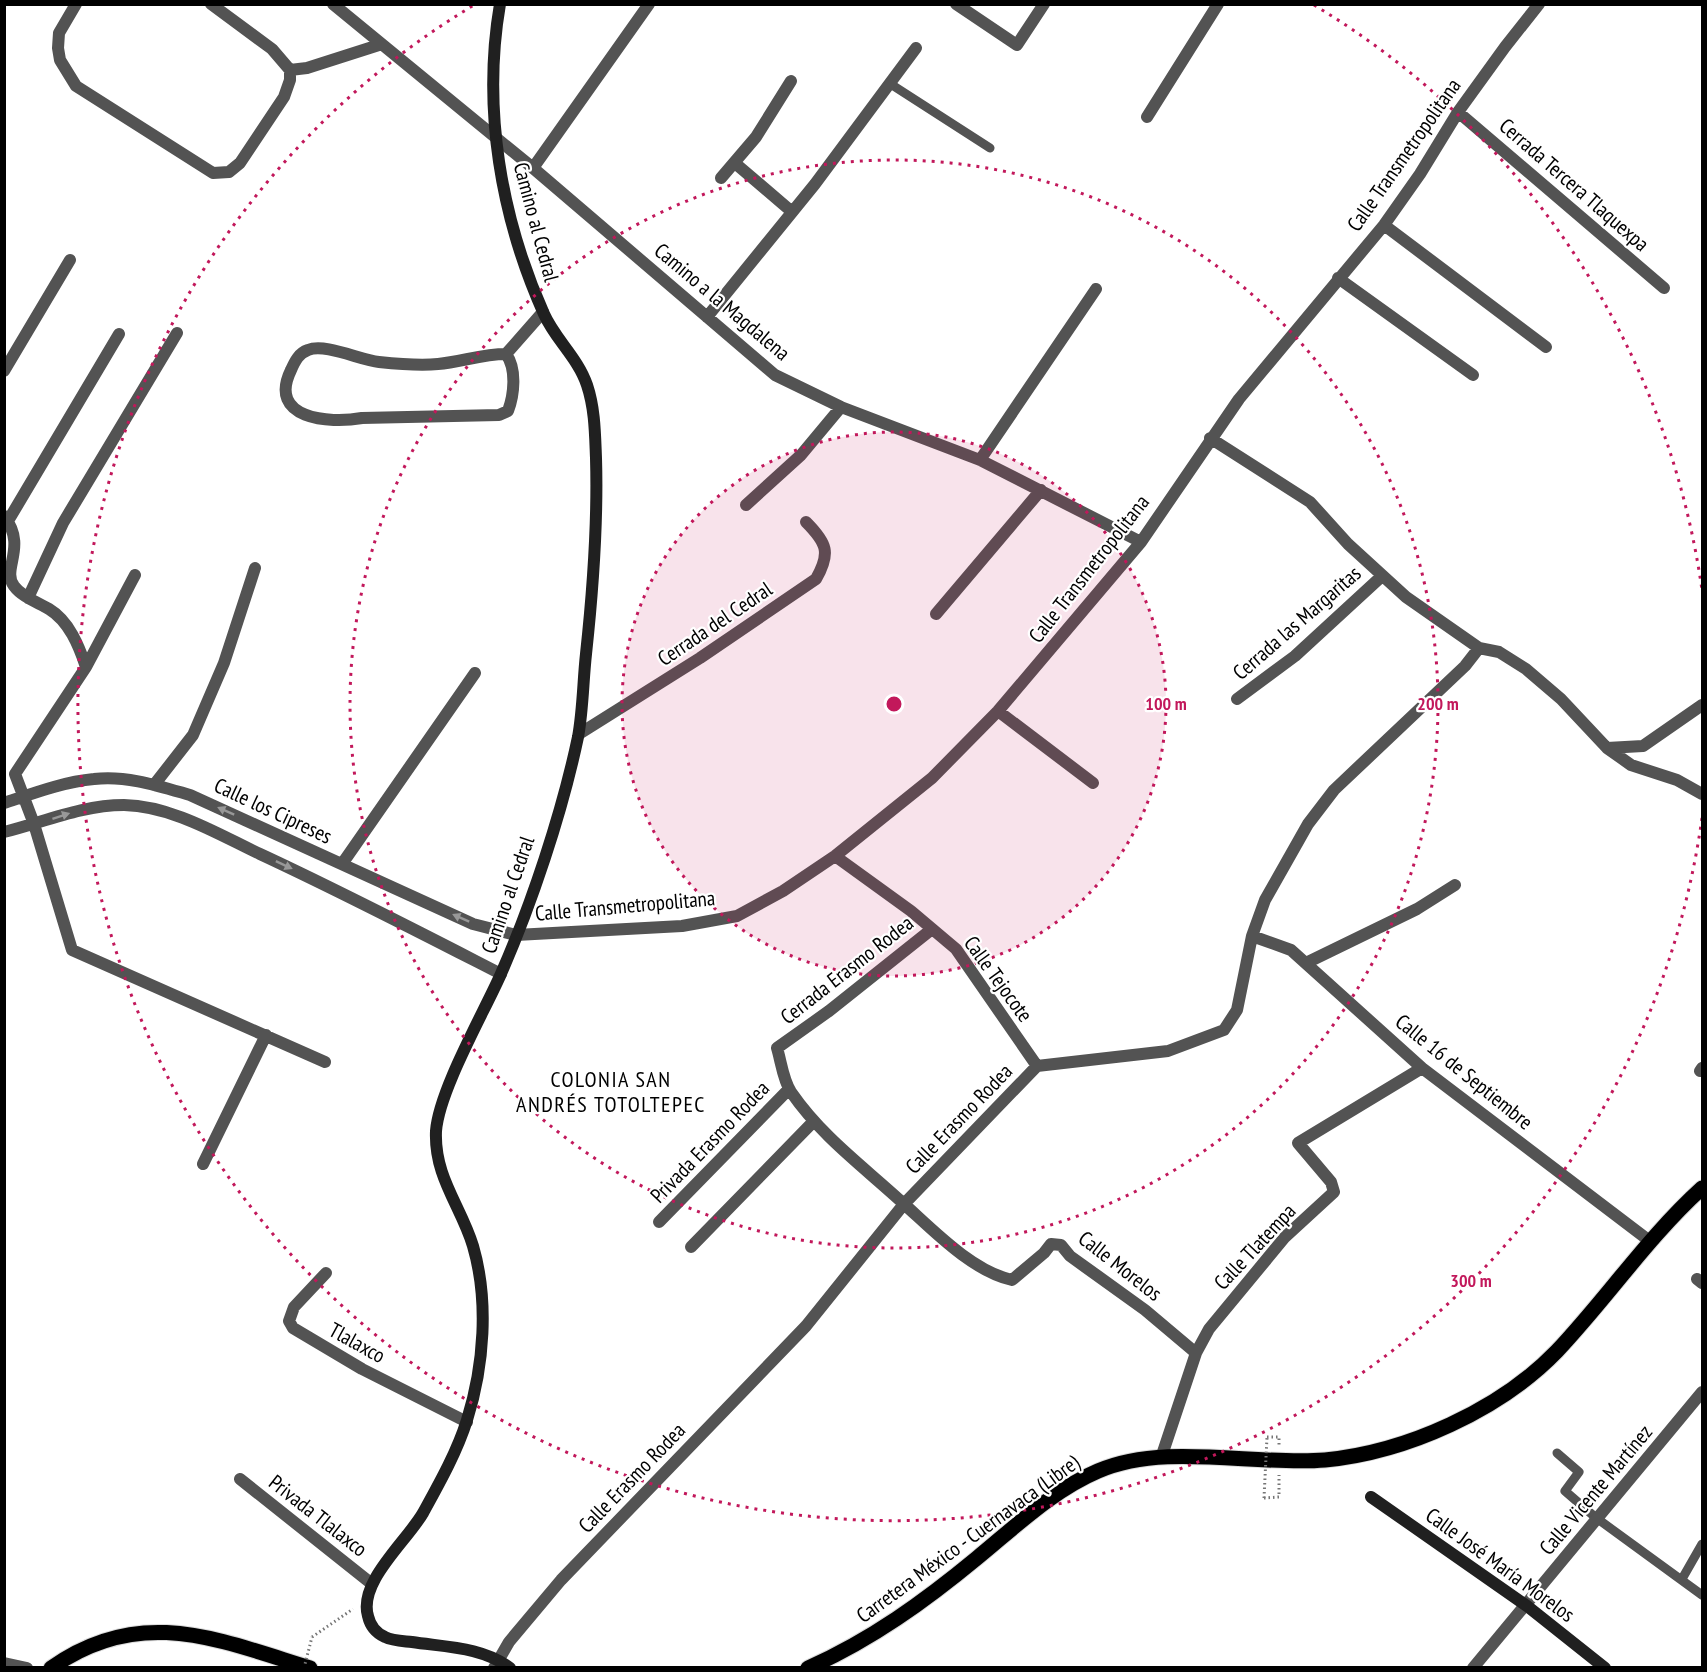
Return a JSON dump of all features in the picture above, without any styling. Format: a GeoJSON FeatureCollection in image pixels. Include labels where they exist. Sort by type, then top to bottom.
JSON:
{"type":"FeatureCollection","features":[{"type":"Feature","properties":{"kind":"main road","name":"Carretera México - Cuernavaca (Libre)"},"geometry":{"type":"LineString","coordinates":[[808,1668],[854,1646],[905,1615],[1075,1483],[1117,1464],[1161,1458],[1287,1461],[1339,1458],[1394,1445],[1443,1426],[1518,1386],[1538,1369],[1594,1310],[1651,1242],[1702,1188]]}},
{"type":"Feature","properties":{"kind":"main road"},"geometry":{"type":"LineString","coordinates":[[51,1668],[66,1657],[110,1637],[138,1631],[195,1635],[310,1668]]}},
{"type":"Feature","properties":{"kind":"street"},"geometry":{"type":"LineString","coordinates":[[76,4],[59,33],[58,48],[60,60],[76,86],[213,173],[229,172],[240,164],[284,97],[290,80],[290,70],[272,49],[211,4]]}},
{"type":"Feature","properties":{"kind":"street","name":"Camino a la Magdalena"},"geometry":{"type":"LineString","coordinates":[[333,4],[532,168],[775,375],[841,407],[980,460],[1140,542]]}},
{"type":"Feature","properties":{"kind":"street","name":"Camino al Cedral"},"geometry":{"type":"LineString","coordinates":[[500,4],[492,80],[496,139],[505,197],[528,279],[550,328],[574,358],[587,382],[594,411],[597,505],[579,734],[536,881],[501,974],[445,1099],[436,1129],[438,1160],[453,1203],[472,1242],[482,1287],[481,1343],[467,1422],[452,1457],[420,1518],[372,1584],[366,1600],[367,1614],[371,1624],[384,1637],[473,1651],[510,1668]]}},
{"type":"Feature","properties":{"kind":"street"},"geometry":{"type":"LineString","coordinates":[[532,168],[650,4]]}},
{"type":"Feature","properties":{"kind":"street"},"geometry":{"type":"LineString","coordinates":[[956,4],[1017,45],[1044,4]]}},
{"type":"Feature","properties":{"kind":"street"},"geometry":{"type":"LineString","coordinates":[[1147,117],[1218,4]]}},
{"type":"Feature","properties":{"kind":"street","name":"Calle Transmetropolitana"},"geometry":{"type":"LineString","coordinates":[[516,935],[682,926],[737,915],[783,891],[835,856],[932,778],[998,711],[1140,542],[1210,438],[1338,278],[1384,225],[1420,174],[1458,112],[1505,46],[1539,4]]}},
{"type":"Feature","properties":{"kind":"street"},"geometry":{"type":"LineString","coordinates":[[290,70],[307,68],[382,44]]}},
{"type":"Feature","properties":{"kind":"street"},"geometry":{"type":"LineString","coordinates":[[707,317],[916,48]]}},
{"type":"Feature","properties":{"kind":"street"},"geometry":{"type":"LineString","coordinates":[[722,178],[736,164],[791,81]]}},
{"type":"Feature","properties":{"kind":"street","name":"Cerrada Tercera Tlaquexpa"},"geometry":{"type":"LineString","coordinates":[[1458,112],[1664,288]]}},
{"type":"Feature","properties":{"kind":"street"},"geometry":{"type":"LineString","coordinates":[[736,164],[791,211]]}},
{"type":"Feature","properties":{"kind":"street"},"geometry":{"type":"LineString","coordinates":[[1384,225],[1546,347]]}},
{"type":"Feature","properties":{"kind":"street"},"geometry":{"type":"LineString","coordinates":[[4,371],[70,260]]}},
{"type":"Feature","properties":{"kind":"street"},"geometry":{"type":"LineString","coordinates":[[1338,278],[1473,375]]}},
{"type":"Feature","properties":{"kind":"street"},"geometry":{"type":"LineString","coordinates":[[980,460],[1096,289]]}},
{"type":"Feature","properties":{"kind":"street"},"geometry":{"type":"LineString","coordinates":[[506,354],[512,362],[512,400],[508,411],[499,415],[362,418],[342,422],[325,420],[296,411],[288,402],[284,389],[295,362],[302,353],[311,348],[320,347],[358,359],[380,362],[437,364],[478,356],[506,354],[543,312]]}},
{"type":"Feature","properties":{"kind":"street"},"geometry":{"type":"LineString","coordinates":[[28,597],[63,523],[177,333]]}},
{"type":"Feature","properties":{"kind":"street"},"geometry":{"type":"LineString","coordinates":[[86,667],[77,644],[60,617],[13,585],[10,577],[16,542],[6,518],[119,334]]}},
{"type":"Feature","properties":{"kind":"street"},"geometry":{"type":"LineString","coordinates":[[746,505],[801,455],[841,407]]}},
{"type":"Feature","properties":{"kind":"street"},"geometry":{"type":"LineString","coordinates":[[1210,438],[1310,501],[1348,544],[1382,576],[1431,615],[1479,648],[1499,652],[1526,669],[1561,699],[1607,747],[1631,765],[1677,780],[1702,794]]}},
{"type":"Feature","properties":{"kind":"street"},"geometry":{"type":"LineString","coordinates":[[936,614],[1041,490]]}},
{"type":"Feature","properties":{"kind":"street","name":"Cerrada del Cedral"},"geometry":{"type":"LineString","coordinates":[[579,734],[700,658],[816,579],[824,564],[825,549],[822,537],[806,522]]}},
{"type":"Feature","properties":{"kind":"street"},"geometry":{"type":"LineString","coordinates":[[154,785],[193,735],[224,663],[255,568]]}},
{"type":"Feature","properties":{"kind":"street"},"geometry":{"type":"LineString","coordinates":[[135,575],[86,667],[15,774],[25,796],[72,950],[325,1062]]}},
{"type":"Feature","properties":{"kind":"street","name":"Cerrada las Margaritas"},"geometry":{"type":"LineString","coordinates":[[1237,699],[1295,656],[1382,576]]}},
{"type":"Feature","properties":{"kind":"street","name":"Calle Erasmo Rodea"},"geometry":{"type":"LineString","coordinates":[[497,1663],[509,1642],[561,1580],[806,1326],[904,1204],[1037,1066],[1168,1051],[1224,1030],[1236,1010],[1252,936],[1264,900],[1308,824],[1334,790],[1465,666],[1479,648]]}},
{"type":"Feature","properties":{"kind":"street"},"geometry":{"type":"LineString","coordinates":[[342,864],[475,673]]}},
{"type":"Feature","properties":{"kind":"street"},"geometry":{"type":"LineString","coordinates":[[1607,747],[1643,746],[1702,705]]}},
{"type":"Feature","properties":{"kind":"street"},"geometry":{"type":"LineString","coordinates":[[998,711],[1093,783]]}},
{"type":"Feature","properties":{"kind":"street","name":"Calle los Cipreses"},"geometry":{"type":"LineString","coordinates":[[4,803],[43,789],[96,778],[154,785],[190,795],[473,924],[516,935]]}},
{"type":"Feature","properties":{"kind":"street","name":"Calle los Cipreses"},"geometry":{"type":"LineString","coordinates":[[4,832],[82,808],[125,805],[162,811],[207,829],[348,895],[501,974]]}},
{"type":"Feature","properties":{"kind":"street","name":"Calle Tejocote"},"geometry":{"type":"LineString","coordinates":[[835,856],[956,949],[1037,1066]]}},
{"type":"Feature","properties":{"kind":"street"},"geometry":{"type":"LineString","coordinates":[[1306,963],[1417,909],[1455,885]]}},
{"type":"Feature","properties":{"kind":"street","name":"Cerrada Erasmo Rodea"},"geometry":{"type":"LineString","coordinates":[[904,1204],[826,1137],[789,1089],[777,1048],[829,1011],[932,929]]}},
{"type":"Feature","properties":{"kind":"street","name":"Calle 16 de Septiembre"},"geometry":{"type":"LineString","coordinates":[[1252,936],[1291,950],[1422,1068],[1651,1242]]}},
{"type":"Feature","properties":{"kind":"street"},"geometry":{"type":"LineString","coordinates":[[203,1164],[266,1035]]}},
{"type":"Feature","properties":{"kind":"street","name":"Calle Tlatempa"},"geometry":{"type":"LineString","coordinates":[[1161,1458],[1196,1353],[1221,1312],[1286,1237],[1334,1192],[1331,1182],[1299,1143],[1422,1068]]}},
{"type":"Feature","properties":{"kind":"street","name":"Privada Erasmo Rodea"},"geometry":{"type":"LineString","coordinates":[[659,1222],[789,1089]]}},
{"type":"Feature","properties":{"kind":"street"},"geometry":{"type":"LineString","coordinates":[[692,1247],[814,1121]]}},
{"type":"Feature","properties":{"kind":"street","name":"Calle Morelos"},"geometry":{"type":"LineString","coordinates":[[904,1204],[937,1237],[1006,1278],[1015,1279],[1051,1244],[1061,1245],[1070,1256],[1145,1310],[1196,1353]]}},
{"type":"Feature","properties":{"kind":"street","name":"Tlalaxco"},"geometry":{"type":"LineString","coordinates":[[326,1273],[294,1307],[289,1321],[293,1328],[362,1369],[467,1422]]}},
{"type":"Feature","properties":{"kind":"street","name":"Calle Vicente Martínez"},"geometry":{"type":"LineString","coordinates":[[1473,1668],[1527,1606],[1595,1517],[1702,1392]]}},
{"type":"Feature","properties":{"kind":"street","name":"Privada Tlalaxco"},"geometry":{"type":"LineString","coordinates":[[240,1479],[372,1584]]}},
{"type":"Feature","properties":{"kind":"street","name":"Calle José María Morelos"},"geometry":{"type":"LineString","coordinates":[[1371,1497],[1527,1606],[1605,1668]]}},
{"type":"Feature","properties":{"kind":"street"},"geometry":{"type":"LineString","coordinates":[[4,1664],[27,1668]]}},
{"type":"Feature","properties":{"kind":"lane"},"geometry":{"type":"LineString","coordinates":[[890,83],[990,148]]}},
{"type":"Feature","properties":{"kind":"lane"},"geometry":{"type":"LineString","coordinates":[[1557,1453],[1579,1472],[1565,1491],[1595,1517],[1702,1595]]}},
{"type":"Feature","properties":{"kind":"lane"},"geometry":{"type":"LineString","coordinates":[[1682,1579],[1702,1544]]}},
{"type":"Feature","properties":{"kind":"path"},"geometry":{"type":"LineString","coordinates":[[1279,1437],[1267,1437],[1264,1498],[1279,1497]]}},
{"type":"Feature","properties":{"kind":"path"},"geometry":{"type":"LineString","coordinates":[[304,1668],[312,1637],[341,1617]]}},
{"type":"Feature","properties":{"kind":"district","name":"COLONIA SAN ANDRÉS TOTOLTEPEC"},"geometry":{"type":"Point","coordinates":[611,1092]}}]}
